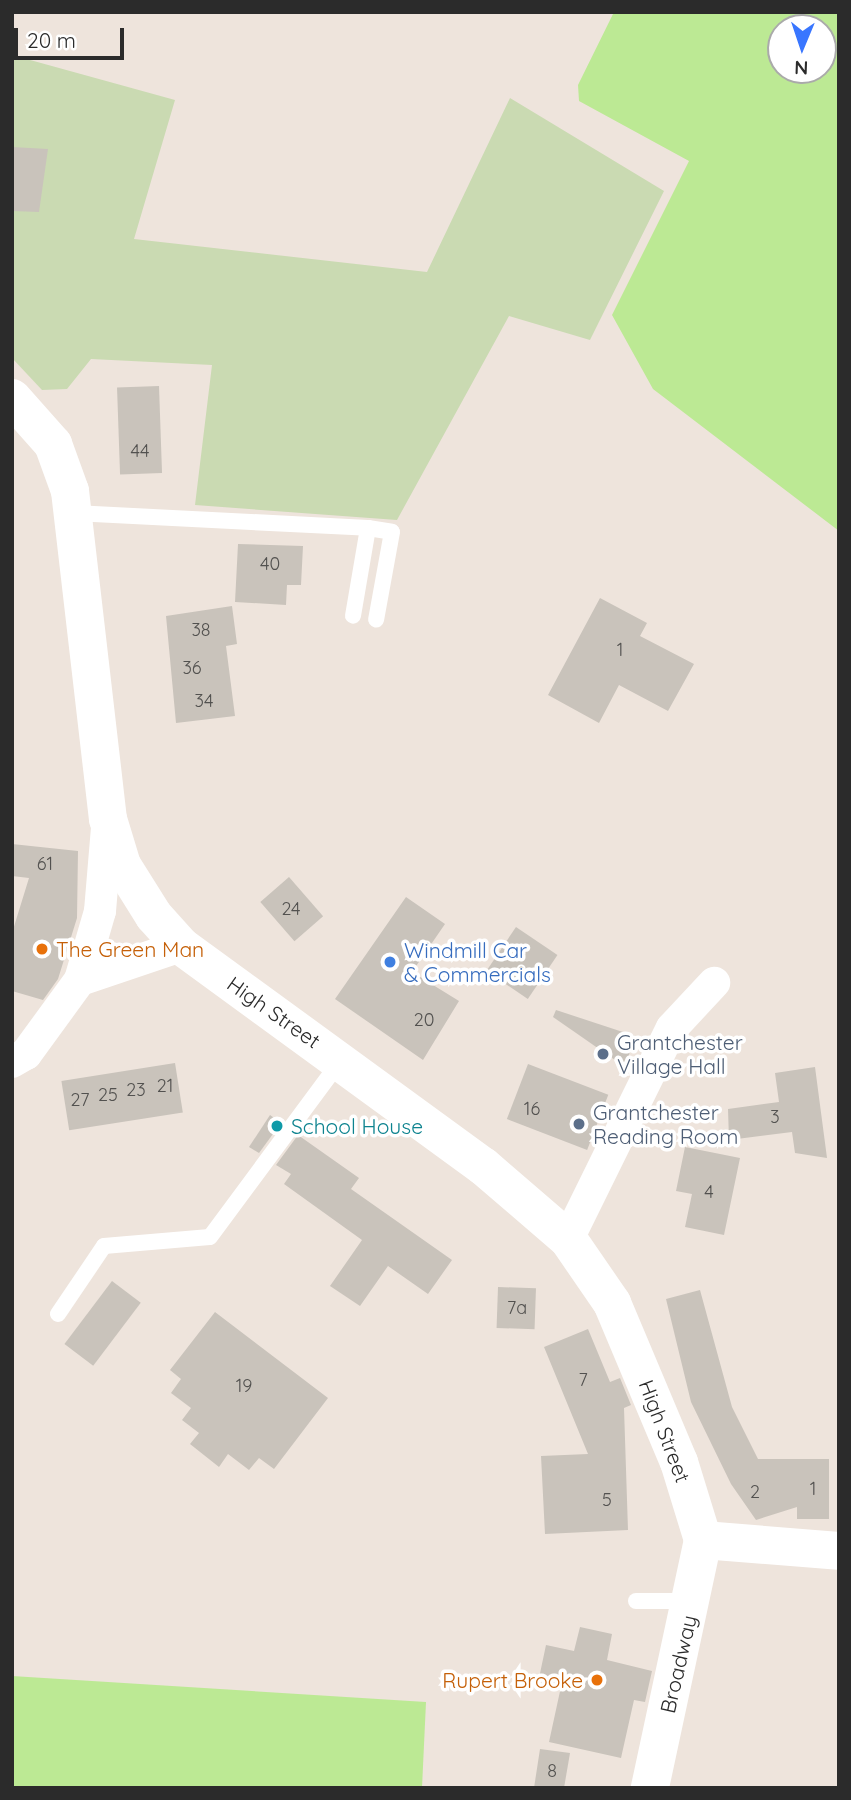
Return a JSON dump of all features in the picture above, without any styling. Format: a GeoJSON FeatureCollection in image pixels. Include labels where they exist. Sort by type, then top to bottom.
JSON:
{"type":"FeatureCollection","features":[{"type":"Feature","properties":{"kind":"street","name":"High Street"},"geometry":{"type":"LineString","coordinates":[[12,398],[53,444],[74,513],[108,819],[122,865],[181,946],[483,1166],[568,1239],[612,1303],[639,1362],[703,1540]]}},
{"type":"Feature","properties":{"kind":"street"},"geometry":{"type":"LineString","coordinates":[[12,1062],[26,1054],[80,980],[100,911],[108,819]]}},
{"type":"Feature","properties":{"kind":"street"},"geometry":{"type":"LineString","coordinates":[[80,980],[181,946]]}},
{"type":"Feature","properties":{"kind":"street"},"geometry":{"type":"LineString","coordinates":[[568,1239],[672,1028],[714,983]]}},
{"type":"Feature","properties":{"kind":"street"},"geometry":{"type":"LineString","coordinates":[[703,1540],[839,1551]]}},
{"type":"Feature","properties":{"kind":"street","name":"Broadway"},"geometry":{"type":"LineString","coordinates":[[650,1788],[703,1540]]}},
{"type":"Feature","properties":{"kind":"lane"},"geometry":{"type":"LineString","coordinates":[[74,513],[368,528],[392,532],[376,620]]}},
{"type":"Feature","properties":{"kind":"lane"},"geometry":{"type":"LineString","coordinates":[[353,616],[368,528]]}},
{"type":"Feature","properties":{"kind":"lane"},"geometry":{"type":"LineString","coordinates":[[58,1314],[104,1246],[210,1237],[341,1060]]}},
{"type":"Feature","properties":{"kind":"lane"},"geometry":{"type":"LineString","coordinates":[[636,1601],[692,1601]]}},
{"type":"Feature","properties":{"kind":"green space"},"geometry":{"type":"Polygon","coordinates":[[[614,12],[839,12],[839,531],[653,389],[612,315],[689,161],[579,101],[578,85],[614,12]]]}},
{"type":"Feature","properties":{"kind":"green space"},"geometry":{"type":"Polygon","coordinates":[[[12,55],[175,100],[134,239],[427,272],[510,98],[664,191],[590,340],[509,316],[397,520],[195,505],[212,365],[91,359],[67,389],[42,390],[12,358],[12,55]]]}},
{"type":"Feature","properties":{"kind":"green space"},"geometry":{"type":"Polygon","coordinates":[[[12,1676],[426,1702],[422,1788],[12,1788],[12,1676]]]}},
{"type":"Feature","properties":{"kind":"building"},"geometry":{"type":"Polygon","coordinates":[[[12,147],[48,149],[39,212],[12,211],[12,147]]]}},
{"type":"Feature","properties":{"kind":"building"},"geometry":{"type":"Polygon","coordinates":[[[159,386],[162,473],[120,474],[117,387],[159,386]]]}},
{"type":"Feature","properties":{"kind":"building"},"geometry":{"type":"Polygon","coordinates":[[[238,544],[303,546],[301,585],[287,585],[286,605],[235,602],[238,544]]]}},
{"type":"Feature","properties":{"kind":"building"},"geometry":{"type":"Polygon","coordinates":[[[600,598],[647,623],[640,636],[694,664],[668,711],[619,685],[599,723],[548,695],[600,598]]]}},
{"type":"Feature","properties":{"kind":"building"},"geometry":{"type":"Polygon","coordinates":[[[232,606],[237,644],[226,646],[235,716],[176,723],[166,616],[232,606]]]}},
{"type":"Feature","properties":{"kind":"building"},"geometry":{"type":"Polygon","coordinates":[[[12,844],[78,851],[77,918],[58,979],[43,1000],[12,991],[12,933],[29,878],[12,876],[12,844]]]}},
{"type":"Feature","properties":{"kind":"building"},"geometry":{"type":"Polygon","coordinates":[[[289,877],[323,916],[294,941],[260,902],[289,877]]]}},
{"type":"Feature","properties":{"kind":"building","name":"Windmill Car & Commercials"},"geometry":{"type":"Polygon","coordinates":[[[406,897],[445,924],[412,972],[459,1001],[423,1060],[335,999],[406,897]]]}},
{"type":"Feature","properties":{"kind":"building"},"geometry":{"type":"Polygon","coordinates":[[[516,927],[557,955],[528,999],[486,971],[516,927]]]}},
{"type":"Feature","properties":{"kind":"building"},"geometry":{"type":"Polygon","coordinates":[[[556,1010],[635,1036],[625,1067],[553,1017],[556,1010]]]}},
{"type":"Feature","properties":{"kind":"building"},"geometry":{"type":"Polygon","coordinates":[[[175,1063],[183,1112],[69,1130],[61,1081],[175,1063]]]}},
{"type":"Feature","properties":{"kind":"building"},"geometry":{"type":"Polygon","coordinates":[[[528,1064],[608,1095],[587,1150],[507,1119],[528,1064]]]}},
{"type":"Feature","properties":{"kind":"building"},"geometry":{"type":"Polygon","coordinates":[[[815,1067],[827,1158],[795,1153],[792,1132],[729,1140],[728,1109],[779,1102],[775,1073],[815,1067]]]}},
{"type":"Feature","properties":{"kind":"building"},"geometry":{"type":"Polygon","coordinates":[[[270,1115],[281,1123],[259,1153],[249,1147],[270,1115]]]}},
{"type":"Feature","properties":{"kind":"building"},"geometry":{"type":"Polygon","coordinates":[[[298,1135],[359,1178],[351,1189],[452,1260],[428,1294],[388,1266],[360,1306],[330,1286],[362,1240],[284,1184],[291,1174],[276,1165],[298,1135]]]}},
{"type":"Feature","properties":{"kind":"building"},"geometry":{"type":"Polygon","coordinates":[[[685,1147],[740,1158],[724,1235],[685,1227],[692,1194],[676,1191],[685,1147]]]}},
{"type":"Feature","properties":{"kind":"building"},"geometry":{"type":"Polygon","coordinates":[[[112,1281],[141,1303],[93,1366],[64,1344],[112,1281]]]}},
{"type":"Feature","properties":{"kind":"building"},"geometry":{"type":"Polygon","coordinates":[[[498,1287],[536,1288],[535,1329],[497,1328],[498,1287]]]}},
{"type":"Feature","properties":{"kind":"building"},"geometry":{"type":"Polygon","coordinates":[[[700,1290],[732,1407],[758,1459],[829,1459],[829,1519],[797,1519],[797,1507],[756,1520],[731,1484],[691,1402],[666,1299],[700,1290]]]}},
{"type":"Feature","properties":{"kind":"building"},"geometry":{"type":"Polygon","coordinates":[[[215,1312],[328,1398],[274,1469],[259,1458],[249,1470],[228,1454],[219,1467],[190,1444],[199,1433],[182,1420],[191,1408],[171,1393],[181,1379],[170,1370],[215,1312]]]}},
{"type":"Feature","properties":{"kind":"building"},"geometry":{"type":"Polygon","coordinates":[[[588,1329],[610,1382],[620,1378],[631,1405],[624,1408],[628,1530],[545,1534],[541,1456],[588,1454],[544,1347],[588,1329]]]}},
{"type":"Feature","properties":{"kind":"building"},"geometry":{"type":"Polygon","coordinates":[[[580,1627],[612,1634],[607,1660],[652,1671],[645,1702],[634,1700],[621,1758],[549,1742],[562,1682],[539,1678],[546,1645],[574,1651],[580,1627]]]}},
{"type":"Feature","properties":{"kind":"building"},"geometry":{"type":"Polygon","coordinates":[[[540,1749],[570,1753],[564,1788],[534,1788],[540,1749]]]}},
{"type":"Feature","properties":{"kind":"place","name":"The Green Man"},"geometry":{"type":"Point","coordinates":[42,949]}},
{"type":"Feature","properties":{"kind":"place","name":"Windmill Car & Commercials"},"geometry":{"type":"Point","coordinates":[390,962]}},
{"type":"Feature","properties":{"kind":"place","name":"Grantchester Village Hall"},"geometry":{"type":"Point","coordinates":[603,1054]}},
{"type":"Feature","properties":{"kind":"place","name":"Grantchester Reading Room"},"geometry":{"type":"Point","coordinates":[579,1124]}},
{"type":"Feature","properties":{"kind":"place","name":"School House"},"geometry":{"type":"Point","coordinates":[277,1126]}},
{"type":"Feature","properties":{"kind":"place","name":"Rupert Brooke"},"geometry":{"type":"Point","coordinates":[597,1680]}}]}
